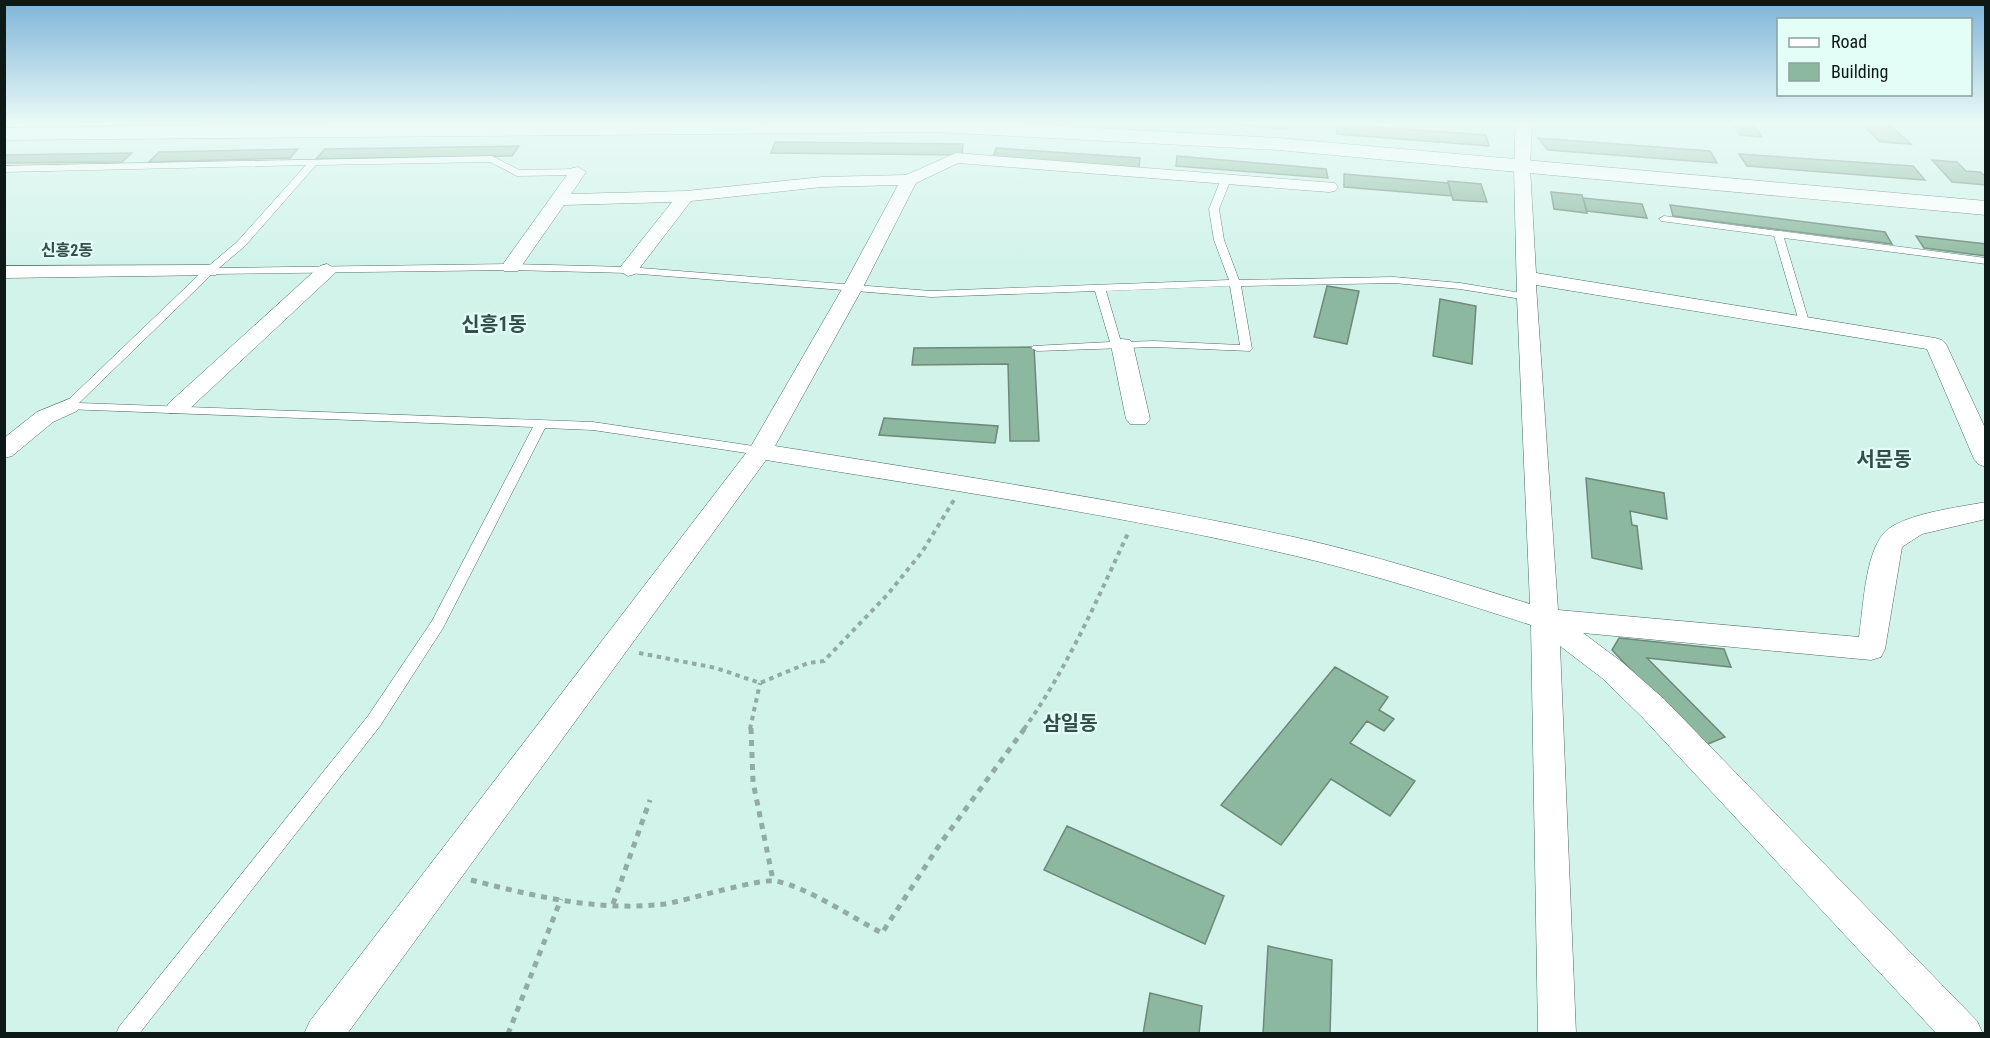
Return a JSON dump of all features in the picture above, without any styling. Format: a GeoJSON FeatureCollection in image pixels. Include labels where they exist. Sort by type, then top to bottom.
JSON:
{"type":"FeatureCollection","features":[{"type":"Feature","properties":{"kind":"main road"},"geometry":{"type":"LineString","coordinates":[[1561,170],[1986,208]]}},
{"type":"Feature","properties":{"kind":"street"},"geometry":{"type":"LineString","coordinates":[[558,200],[686,196],[822,182],[909,180],[929,170]]}},
{"type":"Feature","properties":{"kind":"street"},"geometry":{"type":"LineString","coordinates":[[1116,170],[1329,187]]}},
{"type":"Feature","properties":{"kind":"street"},"geometry":{"type":"LineString","coordinates":[[1522,170],[1545,619],[1557,1034]]}},
{"type":"Feature","properties":{"kind":"street"},"geometry":{"type":"LineString","coordinates":[[511,267],[578,171]]}},
{"type":"Feature","properties":{"kind":"street"},"geometry":{"type":"LineString","coordinates":[[323,1034],[760,452],[852,289],[909,180]]}},
{"type":"Feature","properties":{"kind":"street"},"geometry":{"type":"LineString","coordinates":[[628,270],[686,196]]}},
{"type":"Feature","properties":{"kind":"street"},"geometry":{"type":"LineString","coordinates":[[177,408],[327,270]]}},
{"type":"Feature","properties":{"kind":"street"},"geometry":{"type":"LineString","coordinates":[[4,272],[209,272]]}},
{"type":"Feature","properties":{"kind":"street"},"geometry":{"type":"LineString","coordinates":[[1527,288],[1935,344],[1986,459]]}},
{"type":"Feature","properties":{"kind":"street"},"geometry":{"type":"LineString","coordinates":[[1119,345],[1138,419]]}},
{"type":"Feature","properties":{"kind":"street"},"geometry":{"type":"LineString","coordinates":[[4,451],[45,417],[69,406]]}},
{"type":"Feature","properties":{"kind":"street"},"geometry":{"type":"LineString","coordinates":[[760,452],[1135,513],[1364,564],[1545,619],[1871,649],[1886,552],[1891,542],[1899,534],[1911,529],[1986,510]]}},
{"type":"Feature","properties":{"kind":"street"},"geometry":{"type":"LineString","coordinates":[[1545,619],[1612,670],[1653,708],[1964,1034]]}},
{"type":"Feature","properties":{"kind":"lane"},"geometry":{"type":"LineString","coordinates":[[69,406],[241,244],[306,170]]}},
{"type":"Feature","properties":{"kind":"lane"},"geometry":{"type":"LineString","coordinates":[[512,170],[517,173],[578,171]]}},
{"type":"Feature","properties":{"kind":"lane"},"geometry":{"type":"LineString","coordinates":[[1037,348],[1119,345],[1246,349],[1235,283],[1219,240],[1214,209],[1226,179]]}},
{"type":"Feature","properties":{"kind":"lane"},"geometry":{"type":"LineString","coordinates":[[1664,219],[1986,261]]}},
{"type":"Feature","properties":{"kind":"lane"},"geometry":{"type":"LineString","coordinates":[[1778,234],[1805,325]]}},
{"type":"Feature","properties":{"kind":"lane"},"geometry":{"type":"LineString","coordinates":[[209,272],[511,267],[628,270],[931,294],[1235,283],[1394,280],[1460,286],[1527,288]]}},
{"type":"Feature","properties":{"kind":"lane"},"geometry":{"type":"LineString","coordinates":[[1100,289],[1119,345]]}},
{"type":"Feature","properties":{"kind":"lane"},"geometry":{"type":"LineString","coordinates":[[69,406],[177,408],[593,426],[760,452]]}},
{"type":"Feature","properties":{"kind":"lane"},"geometry":{"type":"LineString","coordinates":[[126,1034],[374,720],[438,624],[541,423]]}},
{"type":"Feature","properties":{"kind":"path"},"geometry":{"type":"LineString","coordinates":[[612,648],[716,668],[760,683],[808,663],[824,661],[888,595],[922,552],[964,484]]}},
{"type":"Feature","properties":{"kind":"path"},"geometry":{"type":"LineString","coordinates":[[444,872],[502,888],[561,899],[629,906],[663,903],[773,880],[791,885],[882,933],[940,844],[1037,711],[1096,603],[1126,541],[1135,513]]}},
{"type":"Feature","properties":{"kind":"path"},"geometry":{"type":"LineString","coordinates":[[760,683],[750,720],[750,760],[773,880]]}},
{"type":"Feature","properties":{"kind":"path"},"geometry":{"type":"LineString","coordinates":[[613,904],[650,800]]}},
{"type":"Feature","properties":{"kind":"path"},"geometry":{"type":"LineString","coordinates":[[508,1034],[561,899]]}},
{"type":"Feature","properties":{"kind":"building"},"geometry":{"type":"Polygon","coordinates":[[[1232,170],[1326,170],[1328,178],[1232,170]]]}},
{"type":"Feature","properties":{"kind":"building"},"geometry":{"type":"Polygon","coordinates":[[[1803,170],[1917,170],[1925,180],[1803,170]]]}},
{"type":"Feature","properties":{"kind":"building"},"geometry":{"type":"Polygon","coordinates":[[[1941,170],[1980,172],[1986,177],[1986,185],[1952,182],[1941,170]]]}},
{"type":"Feature","properties":{"kind":"building"},"geometry":{"type":"Polygon","coordinates":[[[1344,174],[1448,183],[1452,196],[1344,187],[1344,174]]]}},
{"type":"Feature","properties":{"kind":"building"},"geometry":{"type":"Polygon","coordinates":[[[1448,181],[1481,184],[1487,202],[1453,200],[1448,181]]]}},
{"type":"Feature","properties":{"kind":"building"},"geometry":{"type":"Polygon","coordinates":[[[1551,192],[1582,195],[1587,213],[1554,209],[1551,192]]]}},
{"type":"Feature","properties":{"kind":"building"},"geometry":{"type":"Polygon","coordinates":[[[1583,198],[1642,204],[1647,218],[1587,211],[1583,198]]]}},
{"type":"Feature","properties":{"kind":"building"},"geometry":{"type":"Polygon","coordinates":[[[1670,205],[1885,232],[1892,244],[1673,216],[1670,205]]]}},
{"type":"Feature","properties":{"kind":"building"},"geometry":{"type":"Polygon","coordinates":[[[1916,236],[1986,244],[1986,256],[1924,248],[1916,236]]]}},
{"type":"Feature","properties":{"kind":"building"},"geometry":{"type":"Polygon","coordinates":[[[1327,286],[1359,291],[1347,344],[1314,337],[1327,286]]]}},
{"type":"Feature","properties":{"kind":"building"},"geometry":{"type":"Polygon","coordinates":[[[1440,299],[1476,306],[1472,364],[1433,356],[1440,299]]]}},
{"type":"Feature","properties":{"kind":"building"},"geometry":{"type":"Polygon","coordinates":[[[1034,347],[1039,441],[1010,441],[1008,364],[912,365],[914,348],[1034,347]]]}},
{"type":"Feature","properties":{"kind":"building"},"geometry":{"type":"Polygon","coordinates":[[[884,418],[998,426],[995,443],[879,435],[884,418]]]}},
{"type":"Feature","properties":{"kind":"building"},"geometry":{"type":"Polygon","coordinates":[[[1586,478],[1664,493],[1667,519],[1630,511],[1632,525],[1637,526],[1642,569],[1592,558],[1586,478]]]}},
{"type":"Feature","properties":{"kind":"building"},"geometry":{"type":"Polygon","coordinates":[[[1619,638],[1724,649],[1731,667],[1647,658],[1725,737],[1703,746],[1612,650],[1619,638]]]}},
{"type":"Feature","properties":{"kind":"building"},"geometry":{"type":"Polygon","coordinates":[[[1335,667],[1388,697],[1379,710],[1394,719],[1384,731],[1367,721],[1350,743],[1415,781],[1390,816],[1331,779],[1281,845],[1221,805],[1335,667]]]}},
{"type":"Feature","properties":{"kind":"building"},"geometry":{"type":"Polygon","coordinates":[[[1067,826],[1224,896],[1205,944],[1044,870],[1067,826]]]}},
{"type":"Feature","properties":{"kind":"building"},"geometry":{"type":"Polygon","coordinates":[[[1268,946],[1332,960],[1330,1034],[1263,1034],[1268,946]]]}},
{"type":"Feature","properties":{"kind":"building"},"geometry":{"type":"Polygon","coordinates":[[[1150,993],[1202,1006],[1199,1034],[1143,1034],[1150,993]]]}},
{"type":"Feature","properties":{"kind":"district","name":"신흥2동"},"geometry":{"type":"Point","coordinates":[67,250]}},
{"type":"Feature","properties":{"kind":"district","name":"신흥1동"},"geometry":{"type":"Point","coordinates":[494,324]}},
{"type":"Feature","properties":{"kind":"district","name":"서문동"},"geometry":{"type":"Point","coordinates":[1884,459]}},
{"type":"Feature","properties":{"kind":"district","name":"삼일동"},"geometry":{"type":"Point","coordinates":[1070,723]}}]}
